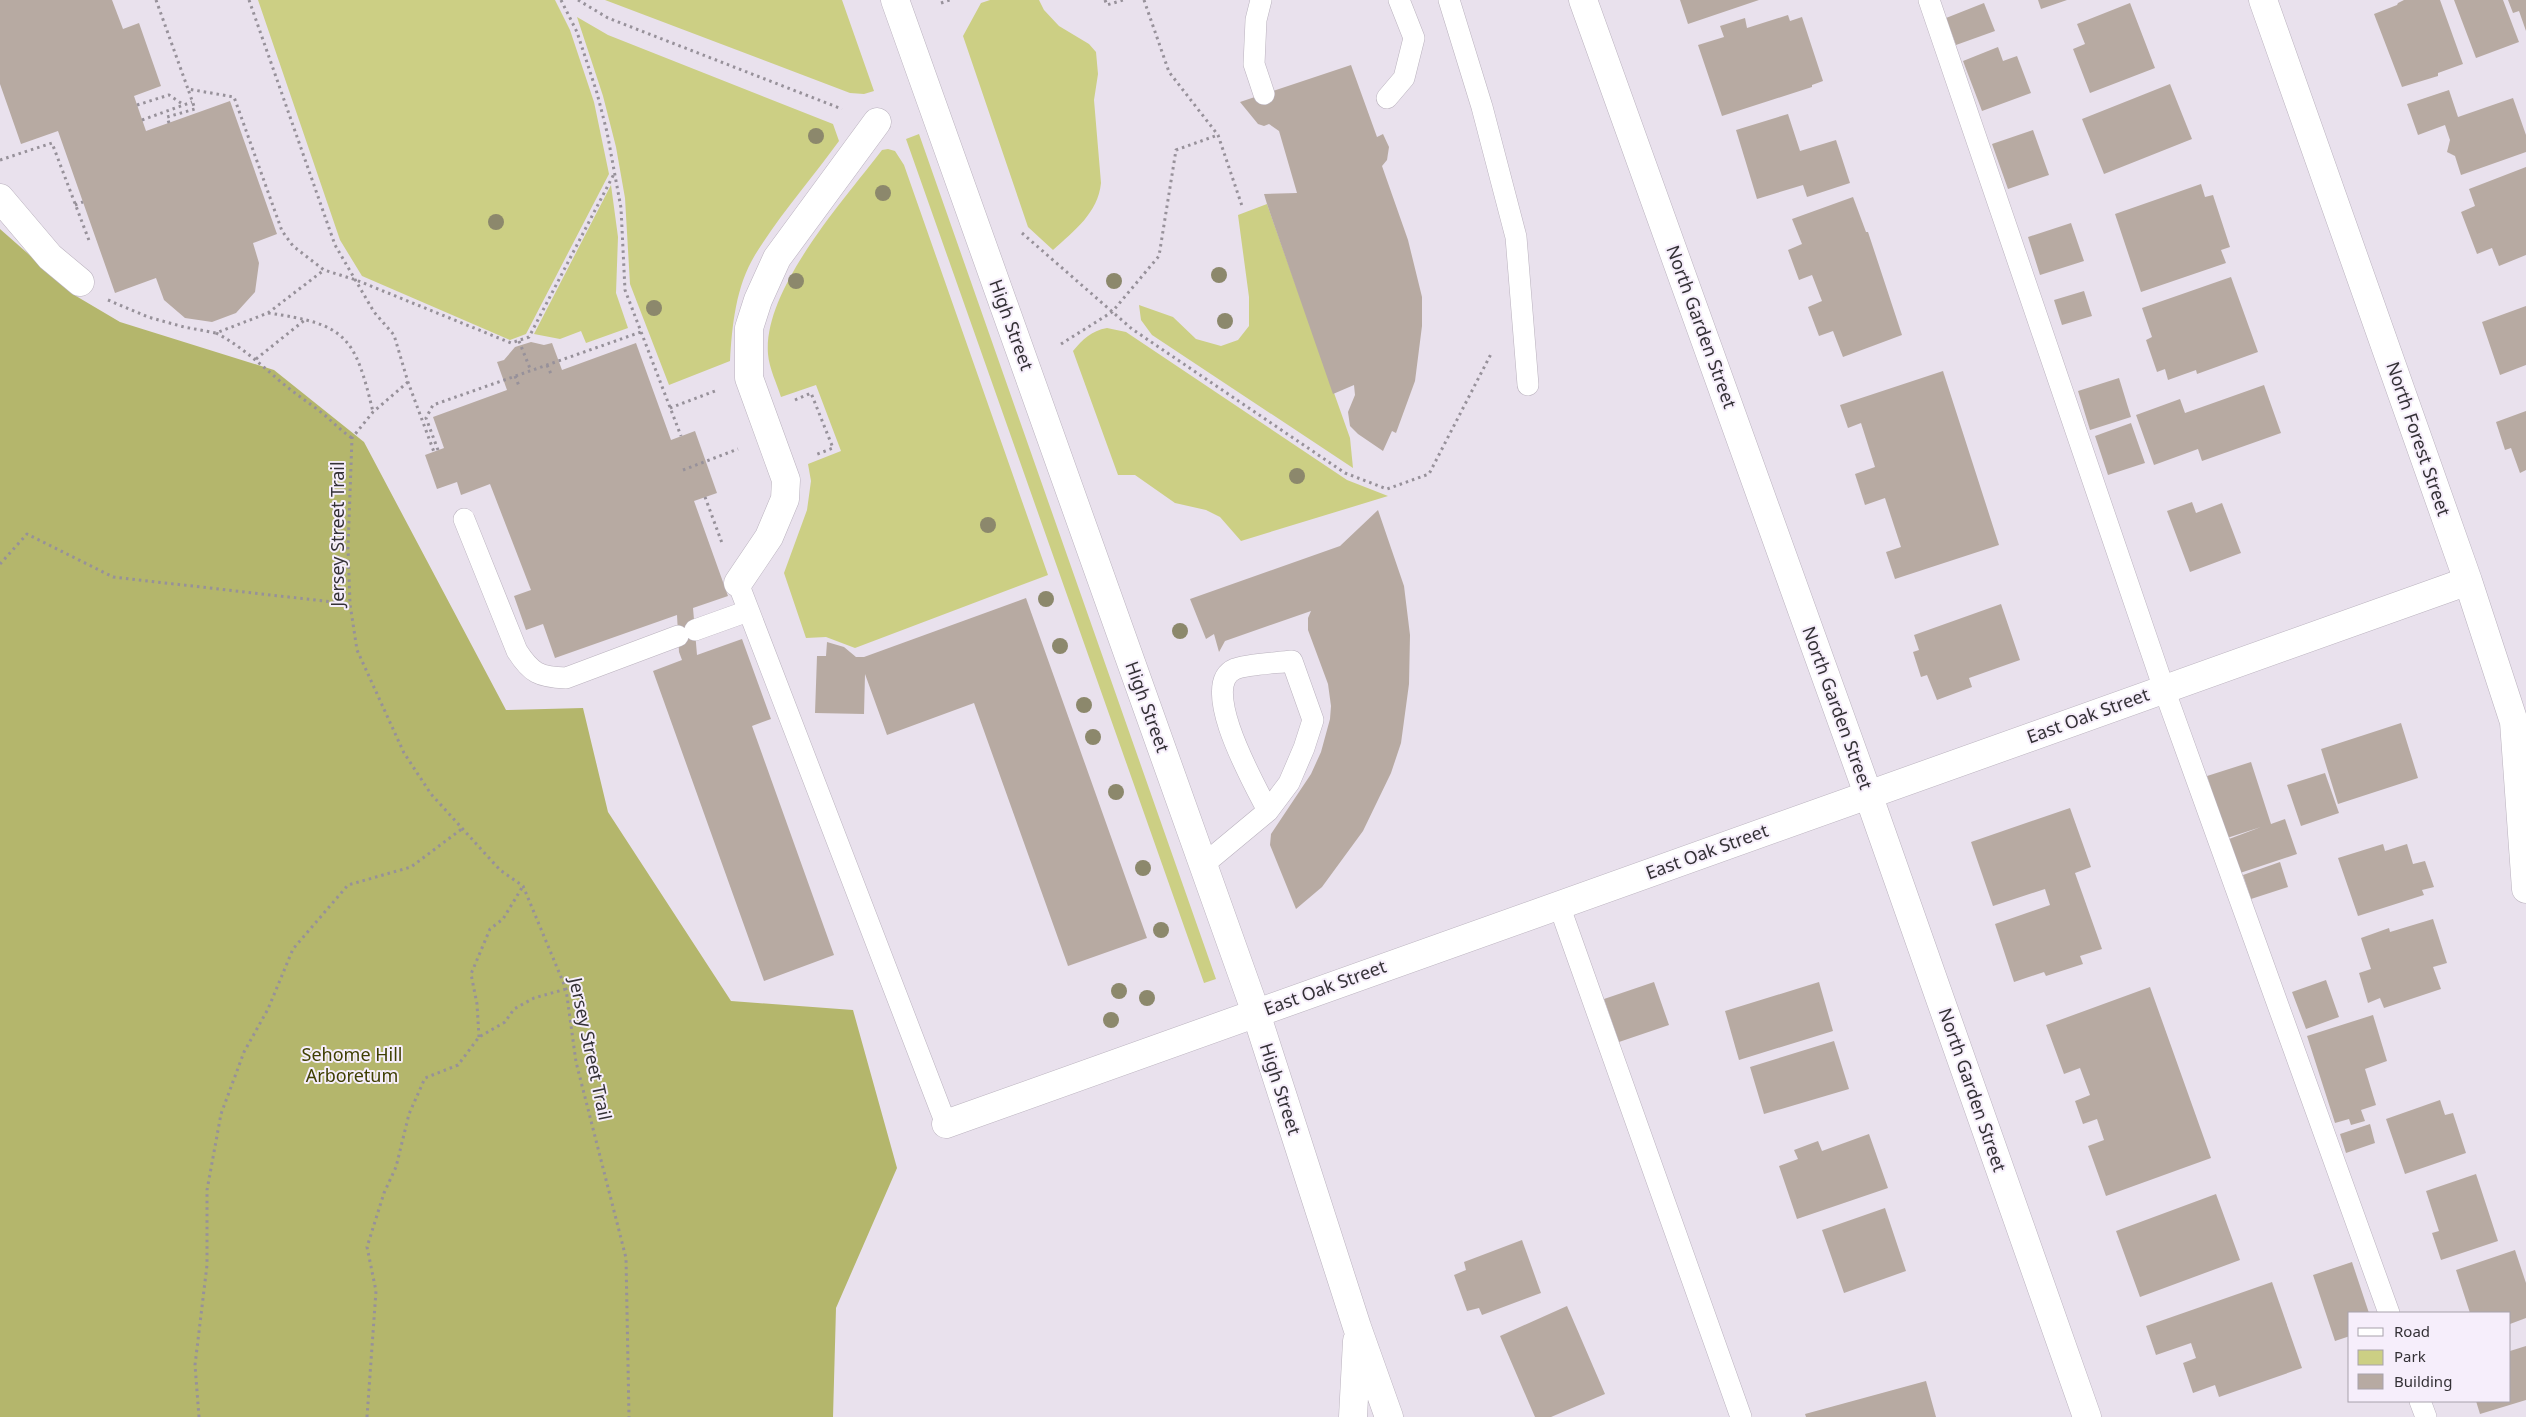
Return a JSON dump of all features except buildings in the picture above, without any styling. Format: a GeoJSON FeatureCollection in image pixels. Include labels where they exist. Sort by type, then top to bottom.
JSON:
{"type":"FeatureCollection","features":[{"type":"Feature","properties":{"kind":"street","name":"High Street"},"geometry":{"type":"LineString","coordinates":[[895,0],[1256,1013],[1357,1327],[1389,1417]]}},
{"type":"Feature","properties":{"kind":"street","name":"North Garden Street"},"geometry":{"type":"LineString","coordinates":[[1584,0],[1868,794],[2087,1417]]}},
{"type":"Feature","properties":{"kind":"street","name":"North Forest Street"},"geometry":{"type":"LineString","coordinates":[[2263,0],[2468,581],[2514,722],[2526,889]]}},
{"type":"Feature","properties":{"kind":"street"},"geometry":{"type":"LineString","coordinates":[[738,583],[769,537],[785,499],[786,480],[748,378],[749,328],[758,300],[777,258],[876,122]]}},
{"type":"Feature","properties":{"kind":"street"},"geometry":{"type":"LineString","coordinates":[[0,198],[50,257],[80,282]]}},
{"type":"Feature","properties":{"kind":"street","name":"East Oak Street"},"geometry":{"type":"LineString","coordinates":[[946,1124],[2468,581]]}},
{"type":"Feature","properties":{"kind":"street"},"geometry":{"type":"LineString","coordinates":[[1353,1417],[1357,1327]]}},
{"type":"Feature","properties":{"kind":"lane"},"geometry":{"type":"LineString","coordinates":[[1260,0],[1256,20],[1254,64],[1264,94]]}},
{"type":"Feature","properties":{"kind":"lane"},"geometry":{"type":"LineString","coordinates":[[1387,98],[1404,78],[1414,38],[1399,0]]}},
{"type":"Feature","properties":{"kind":"lane"},"geometry":{"type":"LineString","coordinates":[[1449,0],[1482,107],[1516,237],[1528,385]]}},
{"type":"Feature","properties":{"kind":"lane"},"geometry":{"type":"LineString","coordinates":[[1929,0],[2164,689],[2389,1312]]}},
{"type":"Feature","properties":{"kind":"lane"},"geometry":{"type":"LineString","coordinates":[[464,519],[517,651],[529,669],[548,677],[566,678],[748,610]]}},
{"type":"Feature","properties":{"kind":"lane"},"geometry":{"type":"LineString","coordinates":[[738,583],[946,1124]]}},
{"type":"Feature","properties":{"kind":"lane"},"geometry":{"type":"LineString","coordinates":[[1203,865],[1268,811],[1289,783],[1313,720],[1292,661],[1234,669],[1222,682],[1221,696],[1228,726],[1268,811]]}},
{"type":"Feature","properties":{"kind":"lane"},"geometry":{"type":"LineString","coordinates":[[1559,905],[1741,1417]]}},
{"type":"Feature","properties":{"kind":"lane"},"geometry":{"type":"LineString","coordinates":[[2420,1402],[2426,1417]]}},
{"type":"Feature","properties":{"kind":"path"},"geometry":{"type":"LineString","coordinates":[[156,0],[195,108],[167,117],[169,123]]}},
{"type":"Feature","properties":{"kind":"path"},"geometry":{"type":"LineString","coordinates":[[249,0],[335,245],[374,312],[394,335],[408,382],[434,452]]}},
{"type":"Feature","properties":{"kind":"path"},"geometry":{"type":"LineString","coordinates":[[561,0],[576,32],[597,93],[615,172],[624,244],[625,290],[681,436]]}},
{"type":"Feature","properties":{"kind":"path"},"geometry":{"type":"LineString","coordinates":[[578,0],[608,18],[876,122]]}},
{"type":"Feature","properties":{"kind":"path"},"geometry":{"type":"LineString","coordinates":[[940,3],[950,0]]}},
{"type":"Feature","properties":{"kind":"path"},"geometry":{"type":"LineString","coordinates":[[1105,0],[1107,5],[1123,0]]}},
{"type":"Feature","properties":{"kind":"path"},"geometry":{"type":"LineString","coordinates":[[1144,0],[1169,72],[1218,135],[1242,206]]}},
{"type":"Feature","properties":{"kind":"path"},"geometry":{"type":"LineString","coordinates":[[188,89],[234,97],[282,230],[293,246],[324,270],[356,280],[511,344],[529,337],[615,172]]}},
{"type":"Feature","properties":{"kind":"path"},"geometry":{"type":"LineString","coordinates":[[137,105],[169,95],[184,105]]}},
{"type":"Feature","properties":{"kind":"path"},"geometry":{"type":"LineString","coordinates":[[142,120],[192,102]]}},
{"type":"Feature","properties":{"kind":"path"},"geometry":{"type":"LineString","coordinates":[[1061,344],[1112,312],[1159,256],[1176,150],[1218,135]]}},
{"type":"Feature","properties":{"kind":"path"},"geometry":{"type":"LineString","coordinates":[[0,160],[52,143],[85,231]]}},
{"type":"Feature","properties":{"kind":"path"},"geometry":{"type":"LineString","coordinates":[[75,205],[83,202]]}},
{"type":"Feature","properties":{"kind":"path"},"geometry":{"type":"LineString","coordinates":[[1022,233],[1132,328],[1345,473],[1387,489],[1429,474],[1495,346]]}},
{"type":"Feature","properties":{"kind":"path"},"geometry":{"type":"LineString","coordinates":[[216,333],[268,313],[324,270]]}},
{"type":"Feature","properties":{"kind":"path"},"geometry":{"type":"LineString","coordinates":[[80,282],[125,309],[184,328],[216,333],[235,343],[280,381],[324,414],[338,429],[352,438]]}},
{"type":"Feature","properties":{"kind":"path"},"geometry":{"type":"LineString","coordinates":[[268,313],[307,318],[328,326],[350,344],[365,377],[373,412]]}},
{"type":"Feature","properties":{"kind":"path"},"geometry":{"type":"LineString","coordinates":[[256,359],[307,318]]}},
{"type":"Feature","properties":{"kind":"path"},"geometry":{"type":"LineString","coordinates":[[438,450],[426,418],[433,405],[641,332]]}},
{"type":"Feature","properties":{"kind":"path"},"geometry":{"type":"LineString","coordinates":[[519,341],[531,370]]}},
{"type":"Feature","properties":{"kind":"path"},"geometry":{"type":"LineString","coordinates":[[547,365],[550,374]]}},
{"type":"Feature","properties":{"kind":"path"},"geometry":{"type":"LineString","coordinates":[[515,376],[519,386]]}},
{"type":"Feature","properties":{"kind":"path"},"geometry":{"type":"LineString","coordinates":[[670,408],[748,378]]}},
{"type":"Feature","properties":{"kind":"path","name":"Jersey Street Trail"},"geometry":{"type":"LineString","coordinates":[[408,382],[373,412],[352,438],[348,548],[350,604],[357,650],[404,753],[431,794],[500,870],[522,886],[566,988],[576,1062],[626,1258],[629,1417]]}},
{"type":"Feature","properties":{"kind":"path"},"geometry":{"type":"LineString","coordinates":[[807,395],[811,393],[833,448],[808,458]]}},
{"type":"Feature","properties":{"kind":"path"},"geometry":{"type":"LineString","coordinates":[[682,470],[738,449]]}},
{"type":"Feature","properties":{"kind":"path"},"geometry":{"type":"LineString","coordinates":[[0,564],[27,534],[113,577],[350,604]]}},
{"type":"Feature","properties":{"kind":"path"},"geometry":{"type":"LineString","coordinates":[[199,1417],[195,1365],[207,1265],[207,1190],[221,1114],[244,1052],[268,1009],[293,949],[348,885],[412,867],[463,828]]}},
{"type":"Feature","properties":{"kind":"path"},"geometry":{"type":"LineString","coordinates":[[479,1037],[477,1004],[471,974],[490,929],[503,920],[522,886]]}},
{"type":"Feature","properties":{"kind":"path"},"geometry":{"type":"LineString","coordinates":[[367,1417],[376,1291],[367,1247],[384,1194],[396,1167],[410,1114],[425,1078],[458,1065],[479,1037],[505,1022],[514,1009],[534,998],[566,988]]}},
{"type":"Feature","properties":{"kind":"green space"},"geometry":{"type":"Polygon","coordinates":[[[258,0],[555,0],[570,30],[594,102],[609,174],[526,334],[510,340],[362,276],[340,240],[258,0]]]}},
{"type":"Feature","properties":{"kind":"green space"},"geometry":{"type":"Polygon","coordinates":[[[605,0],[842,0],[874,91],[864,94],[850,93],[605,0]]]}},
{"type":"Feature","properties":{"kind":"green space"},"geometry":{"type":"Polygon","coordinates":[[[990,0],[1039,0],[1044,10],[1059,26],[1089,44],[1096,52],[1098,74],[1094,100],[1101,183],[1099,194],[1084,221],[1053,250],[1028,227],[963,36],[981,3],[990,0]]]}},
{"type":"Feature","properties":{"kind":"green space"},"geometry":{"type":"Polygon","coordinates":[[[577,17],[608,35],[833,124],[839,141],[774,226],[749,267],[743,280],[736,306],[730,361],[669,385],[630,284],[625,198],[616,147],[603,96],[577,17]]]}},
{"type":"Feature","properties":{"kind":"green space"},"geometry":{"type":"Polygon","coordinates":[[[919,134],[1216,979],[1204,983],[906,139],[919,134]]]}},
{"type":"Feature","properties":{"kind":"green space"},"geometry":{"type":"Polygon","coordinates":[[[882,150],[895,151],[904,165],[1048,575],[855,648],[826,637],[806,638],[784,573],[807,510],[811,481],[808,464],[841,451],[816,385],[781,397],[771,370],[768,354],[770,329],[778,302],[792,274],[809,246],[847,194],[882,150]]]}},
{"type":"Feature","properties":{"kind":"green space"},"geometry":{"type":"Polygon","coordinates":[[[611,185],[618,237],[616,293],[628,328],[586,343],[581,331],[560,339],[534,334],[611,185]]]}},
{"type":"Feature","properties":{"kind":"green space"},"geometry":{"type":"Polygon","coordinates":[[[1267,204],[1350,438],[1353,468],[1152,335],[1141,320],[1139,305],[1173,317],[1196,339],[1221,346],[1238,340],[1249,326],[1249,297],[1238,215],[1267,204]]]}},
{"type":"Feature","properties":{"kind":"green space","name":"Sehome Hill Arboretum"},"geometry":{"type":"Polygon","coordinates":[[[0,229],[76,296],[120,322],[274,370],[364,442],[506,710],[583,708],[608,812],[731,1001],[853,1010],[897,1168],[836,1308],[833,1417],[0,1417],[0,229]]]}},
{"type":"Feature","properties":{"kind":"green space"},"geometry":{"type":"Polygon","coordinates":[[[1107,328],[1126,332],[1347,480],[1388,496],[1241,541],[1220,517],[1206,510],[1175,503],[1135,475],[1118,475],[1073,351],[1088,336],[1096,331],[1107,328]]]}}]}
